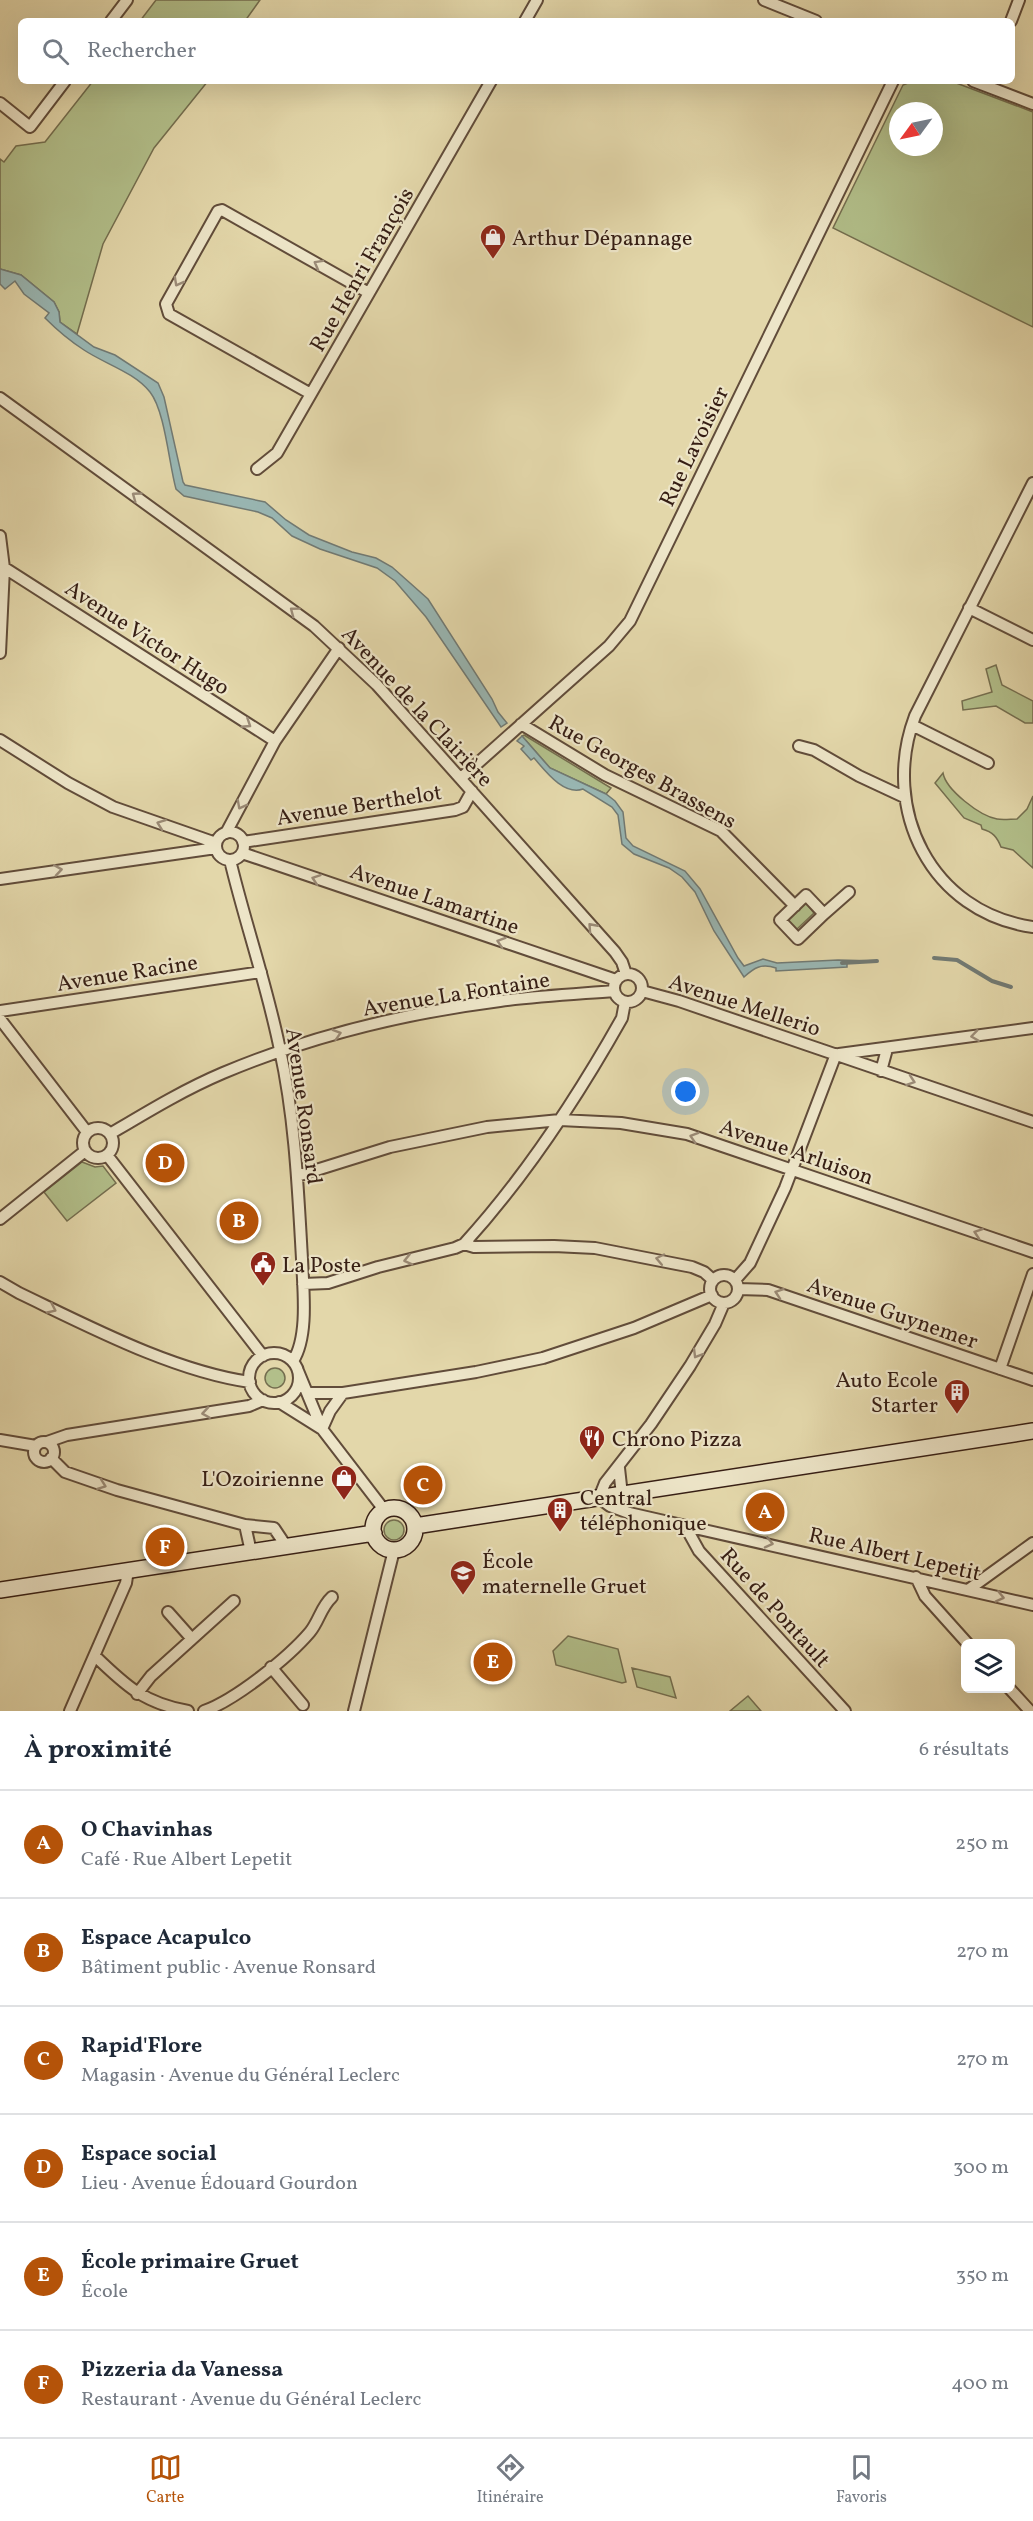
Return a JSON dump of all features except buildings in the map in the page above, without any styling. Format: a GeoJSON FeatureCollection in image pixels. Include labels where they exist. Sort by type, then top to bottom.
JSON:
{"type":"FeatureCollection","features":[{"type":"Feature","properties":{"kind":"street"},"geometry":{"type":"LineString","coordinates":[[113,18],[127,0]]}},
{"type":"Feature","properties":{"kind":"street"},"geometry":{"type":"LineString","coordinates":[[527,18],[537,0]]}},
{"type":"Feature","properties":{"kind":"street"},"geometry":{"type":"LineString","coordinates":[[764,0],[809,18]]}},
{"type":"Feature","properties":{"kind":"street"},"geometry":{"type":"LineString","coordinates":[[1012,18],[1019,0]]}},
{"type":"Feature","properties":{"kind":"street"},"geometry":{"type":"LineString","coordinates":[[0,103],[30,127],[63,84]]}},
{"type":"Feature","properties":{"kind":"street","name":"Rue Henri François"},"geometry":{"type":"LineString","coordinates":[[257,469],[277,453],[489,84]]}},
{"type":"Feature","properties":{"kind":"street","name":"Rue Lavoisier"},"geometry":{"type":"LineString","coordinates":[[461,778],[616,639],[630,621],[892,84]]}},
{"type":"Feature","properties":{"kind":"street"},"geometry":{"type":"LineString","coordinates":[[988,84],[1033,104]]}},
{"type":"Feature","properties":{"kind":"street"},"geometry":{"type":"LineString","coordinates":[[311,394],[169,314],[166,304],[218,211],[222,210],[369,293]]}},
{"type":"Feature","properties":{"kind":"street","name":"Avenue de la Clairière"},"geometry":{"type":"LineString","coordinates":[[0,398],[291,608],[339,648],[377,685],[615,952],[622,962],[619,982]]}},
{"type":"Feature","properties":{"kind":"street"},"geometry":{"type":"LineString","coordinates":[[1032,489],[969,608],[912,725],[904,751],[904,797],[912,830],[929,862],[943,880],[960,896],[980,909],[1003,920],[1033,927]]}},
{"type":"Feature","properties":{"kind":"street"},"geometry":{"type":"LineString","coordinates":[[0,536],[2,567],[0,653]]}},
{"type":"Feature","properties":{"kind":"street","name":"Avenue Victor Hugo"},"geometry":{"type":"LineString","coordinates":[[2,567],[275,741]]}},
{"type":"Feature","properties":{"kind":"street"},"geometry":{"type":"LineString","coordinates":[[969,608],[1033,640]]}},
{"type":"Feature","properties":{"kind":"street"},"geometry":{"type":"LineString","coordinates":[[226,833],[234,833],[242,847],[230,860],[219,855],[216,845],[220,837],[226,833],[275,741],[339,648]]}},
{"type":"Feature","properties":{"kind":"street","name":"Rue Georges Brassens"},"geometry":{"type":"LineString","coordinates":[[521,724],[606,774],[721,831],[795,906]]}},
{"type":"Feature","properties":{"kind":"street"},"geometry":{"type":"LineString","coordinates":[[912,725],[988,763]]}},
{"type":"Feature","properties":{"kind":"street"},"geometry":{"type":"LineString","coordinates":[[0,740],[68,783],[113,807],[216,845]]}},
{"type":"Feature","properties":{"kind":"street"},"geometry":{"type":"LineString","coordinates":[[799,746],[814,750],[859,776],[904,797]]}},
{"type":"Feature","properties":{"kind":"street","name":"Avenue Berthelot"},"geometry":{"type":"LineString","coordinates":[[242,847],[455,810],[463,807],[472,791]]}},
{"type":"Feature","properties":{"kind":"street"},"geometry":{"type":"LineString","coordinates":[[0,879],[216,845]]}},
{"type":"Feature","properties":{"kind":"street","name":"Avenue Lamartine"},"geometry":{"type":"LineString","coordinates":[[242,847],[619,982]]}},
{"type":"Feature","properties":{"kind":"street","name":"Avenue Ronsard"},"geometry":{"type":"LineString","coordinates":[[230,860],[281,1051],[291,1111],[303,1284],[300,1349],[295,1366]]}},
{"type":"Feature","properties":{"kind":"street"},"geometry":{"type":"LineString","coordinates":[[824,914],[806,895],[780,920],[798,939],[849,892]]}},
{"type":"Feature","properties":{"kind":"street","name":"Avenue Racine"},"geometry":{"type":"LineString","coordinates":[[0,1011],[261,972]]}},
{"type":"Feature","properties":{"kind":"street"},"geometry":{"type":"LineString","coordinates":[[639,978],[642,991],[638,999],[626,1002],[618,998],[619,982],[639,978]]}},
{"type":"Feature","properties":{"kind":"street","name":"Avenue La Fontaine"},"geometry":{"type":"LineString","coordinates":[[110,1134],[156,1106],[220,1074],[281,1051],[354,1029],[429,1012],[619,982]]}},
{"type":"Feature","properties":{"kind":"street","name":"Avenue Mellerio"},"geometry":{"type":"LineString","coordinates":[[642,991],[680,1001],[836,1054]]}},
{"type":"Feature","properties":{"kind":"street"},"geometry":{"type":"LineString","coordinates":[[303,1284],[328,1283],[464,1244],[560,1120],[622,1018],[626,1002]]}},
{"type":"Feature","properties":{"kind":"street"},"geometry":{"type":"LineString","coordinates":[[0,1019],[87,1132]]}},
{"type":"Feature","properties":{"kind":"street"},"geometry":{"type":"LineString","coordinates":[[836,1054],[1033,1028]]}},
{"type":"Feature","properties":{"kind":"street"},"geometry":{"type":"LineString","coordinates":[[881,1071],[887,1049]]}},
{"type":"Feature","properties":{"kind":"street"},"geometry":{"type":"LineString","coordinates":[[836,1054],[1033,1122]]}},
{"type":"Feature","properties":{"kind":"street"},"geometry":{"type":"LineString","coordinates":[[599,1498],[606,1483],[619,1468],[690,1366],[715,1324],[724,1303],[736,1297],[737,1285],[750,1263],[792,1169],[836,1054]]}},
{"type":"Feature","properties":{"kind":"street","name":"Avenue Arluison"},"geometry":{"type":"LineString","coordinates":[[297,1176],[374,1152],[437,1136],[487,1127],[560,1120],[621,1123],[674,1131],[1033,1252]]}},
{"type":"Feature","properties":{"kind":"street"},"geometry":{"type":"LineString","coordinates":[[99,1128],[110,1134],[113,1145],[106,1155],[98,1158],[86,1151],[83,1139],[87,1132],[99,1128]]}},
{"type":"Feature","properties":{"kind":"street"},"geometry":{"type":"LineString","coordinates":[[0,1219],[86,1151]]}},
{"type":"Feature","properties":{"kind":"street"},"geometry":{"type":"LineString","coordinates":[[106,1155],[263,1356]]}},
{"type":"Feature","properties":{"kind":"street"},"geometry":{"type":"LineString","coordinates":[[464,1244],[474,1247],[595,1248],[692,1267],[704,1272],[713,1280]]}},
{"type":"Feature","properties":{"kind":"street"},"geometry":{"type":"LineString","coordinates":[[1000,1369],[1033,1274]]}},
{"type":"Feature","properties":{"kind":"street"},"geometry":{"type":"LineString","coordinates":[[724,1303],[717,1301],[712,1295],[710,1288],[713,1280],[724,1275],[737,1285]]}},
{"type":"Feature","properties":{"kind":"street"},"geometry":{"type":"LineString","coordinates":[[0,1282],[39,1303],[140,1348],[202,1371],[250,1382]]}},
{"type":"Feature","properties":{"kind":"street","name":"Avenue Guynemer"},"geometry":{"type":"LineString","coordinates":[[737,1285],[768,1290],[1033,1380]]}},
{"type":"Feature","properties":{"kind":"street"},"geometry":{"type":"LineString","coordinates":[[308,1393],[343,1394],[477,1372],[543,1358],[634,1328],[712,1295]]}},
{"type":"Feature","properties":{"kind":"street"},"geometry":{"type":"LineString","coordinates":[[263,1400],[252,1389],[250,1382],[252,1367],[263,1356],[279,1353],[295,1366],[322,1429],[385,1511]]}},
{"type":"Feature","properties":{"kind":"street"},"geometry":{"type":"LineString","coordinates":[[0,1447],[39,1447],[68,1435],[249,1406],[263,1400],[279,1402],[287,1400],[297,1387],[295,1366]]}},
{"type":"Feature","properties":{"kind":"street"},"geometry":{"type":"LineString","coordinates":[[322,1429],[330,1411],[343,1394]]}},
{"type":"Feature","properties":{"kind":"street"},"geometry":{"type":"LineString","coordinates":[[279,1402],[322,1429]]}},
{"type":"Feature","properties":{"kind":"street"},"geometry":{"type":"LineString","coordinates":[[415,1526],[1033,1431]]}},
{"type":"Feature","properties":{"kind":"street"},"geometry":{"type":"LineString","coordinates":[[0,1440],[53,1449],[51,1458]]}},
{"type":"Feature","properties":{"kind":"street"},"geometry":{"type":"LineString","coordinates":[[39,1447],[37,1458],[43,1461],[51,1458]]}},
{"type":"Feature","properties":{"kind":"street"},"geometry":{"type":"LineString","coordinates":[[51,1458],[65,1472],[117,1490],[245,1525],[274,1528],[286,1546]]}},
{"type":"Feature","properties":{"kind":"street"},"geometry":{"type":"LineString","coordinates":[[619,1468],[629,1494],[642,1515]]}},
{"type":"Feature","properties":{"kind":"street","name":"Rue Albert Lepetit"},"geometry":{"type":"LineString","coordinates":[[599,1498],[624,1511],[1033,1605]]}},
{"type":"Feature","properties":{"kind":"street"},"geometry":{"type":"LineString","coordinates":[[395,1508],[405,1512],[413,1520],[415,1526],[414,1538],[400,1549],[394,1550],[379,1543],[374,1533],[375,1522],[385,1511],[395,1508]]}},
{"type":"Feature","properties":{"kind":"street"},"geometry":{"type":"LineString","coordinates":[[245,1525],[251,1552]]}},
{"type":"Feature","properties":{"kind":"street","name":"Rue de Pontault"},"geometry":{"type":"LineString","coordinates":[[691,1526],[689,1533],[699,1551],[845,1711]]}},
{"type":"Feature","properties":{"kind":"street"},"geometry":{"type":"LineString","coordinates":[[0,1590],[374,1533]]}},
{"type":"Feature","properties":{"kind":"street"},"geometry":{"type":"LineString","coordinates":[[968,1590],[1033,1543]]}},
{"type":"Feature","properties":{"kind":"street"},"geometry":{"type":"LineString","coordinates":[[354,1709],[394,1550]]}},
{"type":"Feature","properties":{"kind":"street"},"geometry":{"type":"LineString","coordinates":[[70,1711],[126,1583],[128,1570]]}},
{"type":"Feature","properties":{"kind":"street"},"geometry":{"type":"LineString","coordinates":[[915,1577],[925,1596],[964,1639]]}},
{"type":"Feature","properties":{"kind":"street"},"geometry":{"type":"LineString","coordinates":[[204,1711],[232,1697],[271,1667],[309,1632],[321,1615],[324,1604],[332,1597]]}},
{"type":"Feature","properties":{"kind":"street"},"geometry":{"type":"LineString","coordinates":[[137,1695],[151,1676],[234,1601]]}},
{"type":"Feature","properties":{"kind":"street"},"geometry":{"type":"LineString","coordinates":[[168,1612],[192,1639]]}},
{"type":"Feature","properties":{"kind":"street"},"geometry":{"type":"LineString","coordinates":[[95,1656],[137,1695],[153,1703],[188,1711]]}},
{"type":"Feature","properties":{"kind":"street"},"geometry":{"type":"LineString","coordinates":[[271,1667],[303,1705]]}},
{"type":"Feature","properties":{"kind":"street"},"geometry":{"type":"LineString","coordinates":[[1013,1693],[1030,1711]]}},
{"type":"Feature","properties":{"kind":"green space"},"geometry":{"type":"Polygon","coordinates":[[[156,0],[260,0],[247,18],[142,18],[156,0]]]}},
{"type":"Feature","properties":{"kind":"green space"},"geometry":{"type":"Polygon","coordinates":[[[91,84],[206,84],[154,148],[103,244],[77,334],[60,322],[59,312],[54,302],[21,275],[0,269],[0,159],[4,162],[16,146],[45,142],[91,84]]]}},
{"type":"Feature","properties":{"kind":"green space"},"geometry":{"type":"Polygon","coordinates":[[[959,84],[1033,112],[1033,327],[833,228],[889,114],[889,156],[943,156],[943,102],[895,102],[903,85],[959,84]]]}},
{"type":"Feature","properties":{"kind":"green space"},"geometry":{"type":"Polygon","coordinates":[[[996,665],[1002,685],[1033,701],[1033,723],[1025,723],[996,706],[963,710],[962,701],[992,692],[986,669],[996,665]]]}},
{"type":"Feature","properties":{"kind":"green space"},"geometry":{"type":"Polygon","coordinates":[[[524,735],[611,788],[606,794],[550,768],[522,736],[524,735]]]}},
{"type":"Feature","properties":{"kind":"green space"},"geometry":{"type":"Polygon","coordinates":[[[943,773],[950,787],[973,808],[997,819],[1017,819],[1027,809],[1033,796],[1033,868],[1013,850],[1001,847],[994,835],[982,829],[981,825],[964,818],[935,783],[943,773]]]}},
{"type":"Feature","properties":{"kind":"green space"},"geometry":{"type":"Polygon","coordinates":[[[806,903],[814,913],[796,930],[787,920],[806,903]]]}},
{"type":"Feature","properties":{"kind":"green space"},"geometry":{"type":"Polygon","coordinates":[[[82,1162],[95,1167],[103,1166],[116,1183],[67,1221],[44,1192],[82,1162]]]}},
{"type":"Feature","properties":{"kind":"green space"},"geometry":{"type":"Polygon","coordinates":[[[275,1368],[282,1371],[285,1378],[282,1385],[275,1388],[268,1385],[265,1378],[268,1371],[275,1368]]]}},
{"type":"Feature","properties":{"kind":"green space"},"geometry":{"type":"Polygon","coordinates":[[[394,1520],[401,1523],[404,1530],[401,1537],[394,1540],[387,1537],[384,1530],[387,1523],[394,1520]]]}},
{"type":"Feature","properties":{"kind":"green space"},"geometry":{"type":"Polygon","coordinates":[[[568,1636],[618,1649],[626,1682],[622,1683],[556,1665],[553,1651],[568,1636]]]}},
{"type":"Feature","properties":{"kind":"green space"},"geometry":{"type":"Polygon","coordinates":[[[632,1668],[670,1677],[676,1698],[637,1687],[632,1668]]]}},
{"type":"Feature","properties":{"kind":"green space"},"geometry":{"type":"Polygon","coordinates":[[[748,1696],[761,1711],[730,1711],[748,1696]]]}},
{"type":"Feature","properties":{"kind":"water"},"geometry":{"type":"Polygon","coordinates":[[[0,269],[21,275],[54,302],[59,312],[60,322],[94,347],[115,355],[158,383],[164,397],[185,485],[265,502],[286,520],[309,535],[352,552],[376,558],[392,567],[428,599],[507,723],[501,727],[426,617],[395,581],[377,568],[320,549],[292,536],[272,518],[258,512],[184,496],[176,489],[163,424],[150,392],[136,379],[92,355],[64,335],[45,318],[49,313],[24,294],[15,281],[5,289],[0,284],[0,269]]]}},
{"type":"Feature","properties":{"kind":"water"},"geometry":{"type":"Polygon","coordinates":[[[522,736],[550,768],[606,794],[615,801],[623,812],[626,838],[633,846],[685,871],[700,889],[744,966],[763,959],[777,963],[877,961],[847,963],[847,967],[776,971],[776,968],[762,966],[744,977],[714,931],[695,892],[682,877],[669,868],[634,854],[622,844],[618,815],[612,807],[583,789],[568,789],[561,785],[534,758],[531,760],[521,749],[524,746],[517,741],[522,736]]]}},
{"type":"Feature","properties":{"kind":"waterway"},"geometry":{"type":"LineString","coordinates":[[934,958],[957,960],[992,981],[1011,987]]}},
{"type":"Feature","properties":{"kind":"waterway"},"geometry":{"type":"LineString","coordinates":[[842,963],[877,961]]}},
{"type":"Feature","properties":{"kind":"place","name":"Arthur Dépannage"},"geometry":{"type":"Point","coordinates":[493,260]}},
{"type":"Feature","properties":{"kind":"place","name":"Espace social"},"geometry":{"type":"Point","coordinates":[165,1163]}},
{"type":"Feature","properties":{"kind":"place","name":"Espace Acapulco"},"geometry":{"type":"Point","coordinates":[239,1221]}},
{"type":"Feature","properties":{"kind":"place","name":"La Poste"},"geometry":{"type":"Point","coordinates":[263,1287]}},
{"type":"Feature","properties":{"kind":"place","name":"Auto Ecole Starter"},"geometry":{"type":"Point","coordinates":[957,1415]}},
{"type":"Feature","properties":{"kind":"place","name":"Chrono Pizza"},"geometry":{"type":"Point","coordinates":[592,1461]}},
{"type":"Feature","properties":{"kind":"place","name":"Rapid'Flore"},"geometry":{"type":"Point","coordinates":[423,1485]}},
{"type":"Feature","properties":{"kind":"place","name":"L'Ozoirienne"},"geometry":{"type":"Point","coordinates":[344,1501]}},
{"type":"Feature","properties":{"kind":"place","name":"O Chavinhas"},"geometry":{"type":"Point","coordinates":[765,1512]}},
{"type":"Feature","properties":{"kind":"place","name":"Central téléphonique"},"geometry":{"type":"Point","coordinates":[560,1533]}},
{"type":"Feature","properties":{"kind":"place","name":"Pizzeria da Vanessa"},"geometry":{"type":"Point","coordinates":[165,1547]}},
{"type":"Feature","properties":{"kind":"place","name":"École maternelle Gruet"},"geometry":{"type":"Point","coordinates":[463,1596]}},
{"type":"Feature","properties":{"kind":"place","name":"École primaire Gruet"},"geometry":{"type":"Point","coordinates":[493,1662]}}]}
